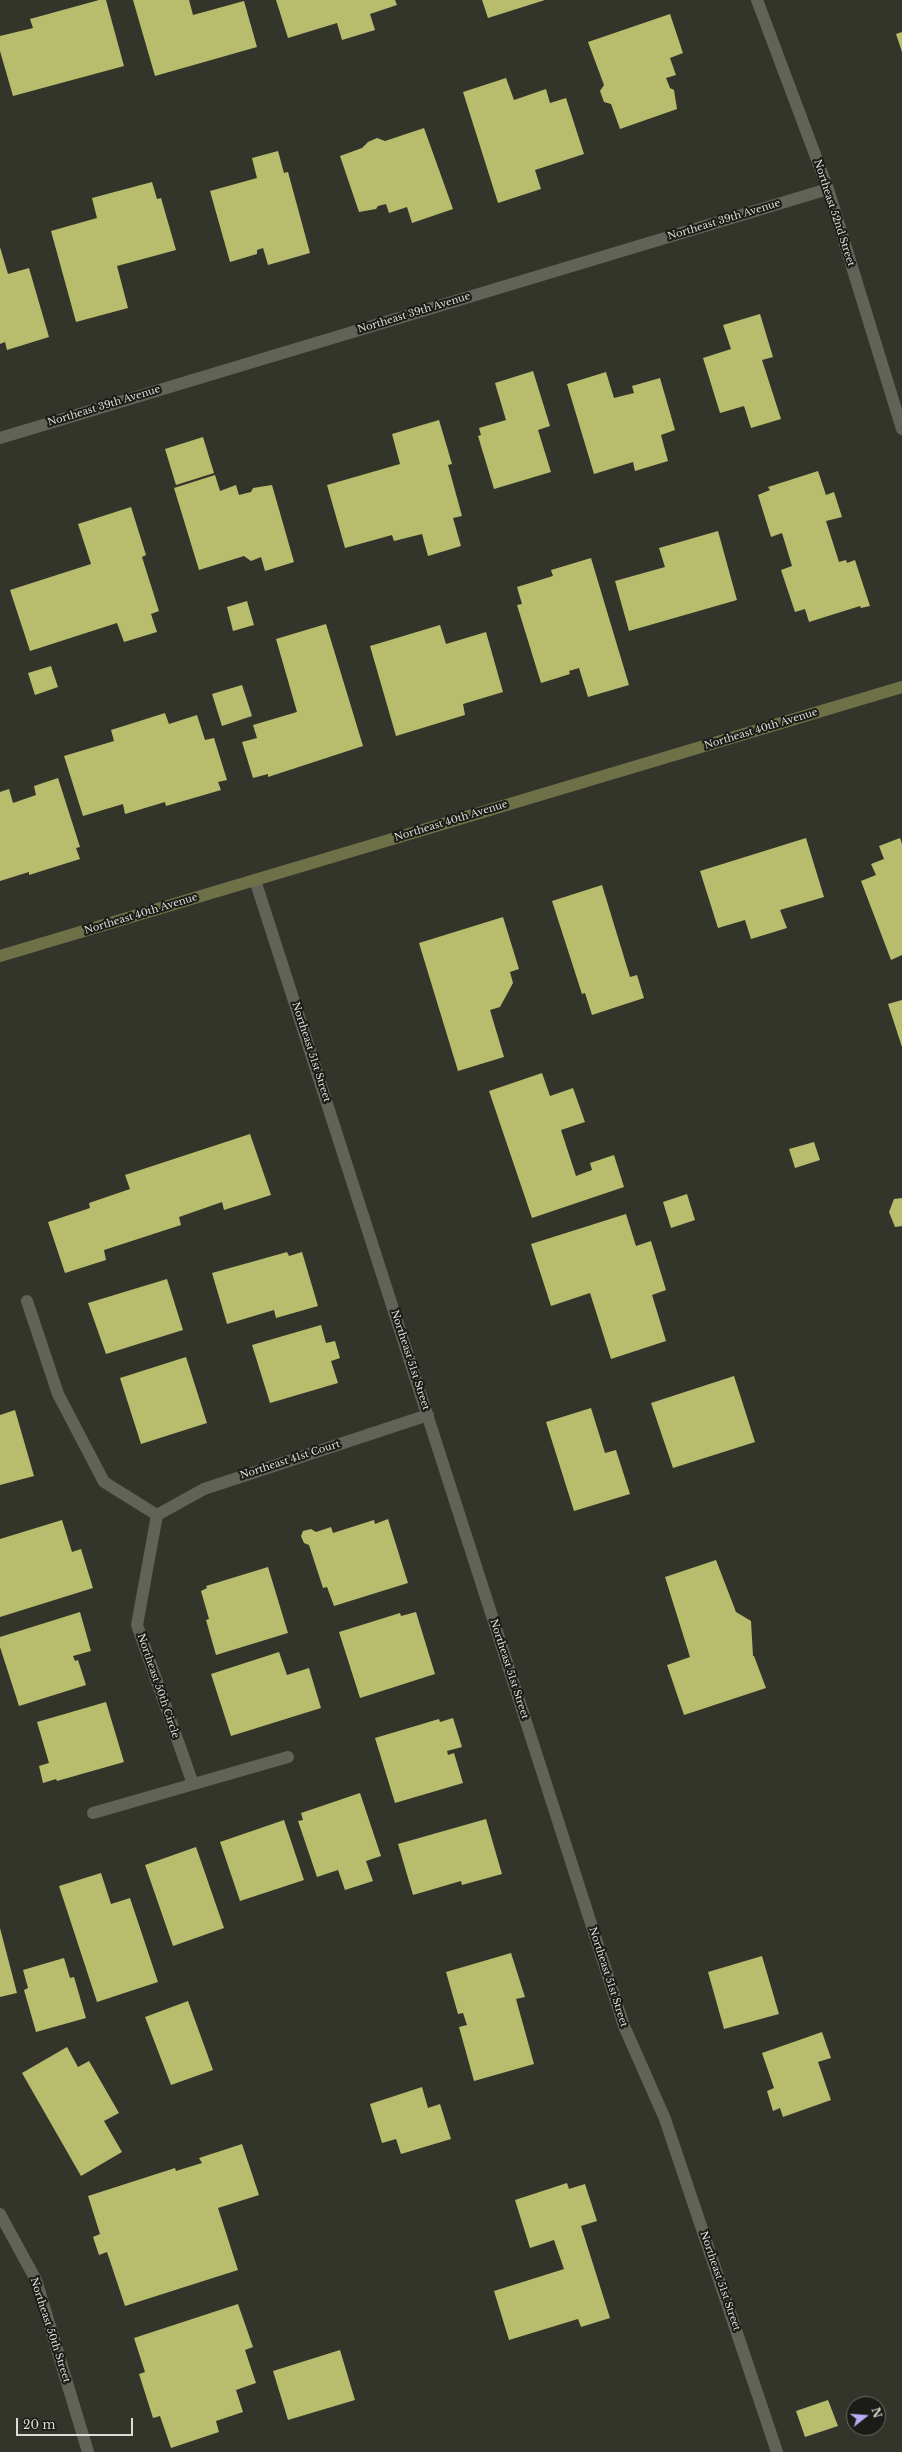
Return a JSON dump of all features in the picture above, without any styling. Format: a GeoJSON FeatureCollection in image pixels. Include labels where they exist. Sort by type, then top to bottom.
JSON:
{"type":"FeatureCollection","features":[{"type":"Feature","properties":{"kind":"street","name":"Northeast 52nd Street"},"geometry":{"type":"LineString","coordinates":[[758,0],[828,189],[902,429]]}},
{"type":"Feature","properties":{"kind":"street","name":"Northeast 39th Avenue"},"geometry":{"type":"LineString","coordinates":[[0,438],[828,189]]}},
{"type":"Feature","properties":{"kind":"street","name":"Northeast 40th Avenue"},"geometry":{"type":"LineString","coordinates":[[0,956],[902,687]]}},
{"type":"Feature","properties":{"kind":"street","name":"Northeast 51st Street"},"geometry":{"type":"LineString","coordinates":[[255,880],[624,2026],[665,2119],[777,2452]]}},
{"type":"Feature","properties":{"kind":"street"},"geometry":{"type":"LineString","coordinates":[[27,1301],[58,1394],[104,1482],[157,1515]]}},
{"type":"Feature","properties":{"kind":"street","name":"Northeast 41st Court"},"geometry":{"type":"LineString","coordinates":[[157,1515],[204,1489],[428,1415]]}},
{"type":"Feature","properties":{"kind":"street","name":"Northeast 50th Circle"},"geometry":{"type":"LineString","coordinates":[[157,1515],[137,1625],[192,1784]]}},
{"type":"Feature","properties":{"kind":"street"},"geometry":{"type":"LineString","coordinates":[[93,1813],[288,1757]]}},
{"type":"Feature","properties":{"kind":"street","name":"Northeast 50th Street"},"geometry":{"type":"LineString","coordinates":[[0,2214],[36,2280],[88,2452]]}},
{"type":"Feature","properties":{"kind":"building"},"geometry":{"type":"Polygon","coordinates":[[[99,0],[106,0],[124,66],[13,96],[0,51],[0,36],[33,28],[30,19],[99,0]]]}},
{"type":"Feature","properties":{"kind":"building"},"geometry":{"type":"Polygon","coordinates":[[[133,0],[189,0],[193,15],[244,1],[257,47],[155,76],[133,0]]]}},
{"type":"Feature","properties":{"kind":"building"},"geometry":{"type":"Polygon","coordinates":[[[276,0],[395,0],[397,5],[370,14],[375,30],[342,40],[337,23],[288,38],[276,0]]]}},
{"type":"Feature","properties":{"kind":"building"},"geometry":{"type":"Polygon","coordinates":[[[482,0],[545,0],[488,18],[482,0]]]}},
{"type":"Feature","properties":{"kind":"building"},"geometry":{"type":"Polygon","coordinates":[[[670,14],[683,53],[670,58],[676,75],[666,78],[670,88],[674,90],[677,109],[620,129],[611,104],[604,102],[600,91],[604,85],[588,42],[670,14]]]}},
{"type":"Feature","properties":{"kind":"building"},"geometry":{"type":"Polygon","coordinates":[[[902,32],[902,52],[896,34],[902,32]]]}},
{"type":"Feature","properties":{"kind":"building"},"geometry":{"type":"Polygon","coordinates":[[[506,78],[514,100],[546,89],[550,103],[566,98],[584,154],[535,170],[541,189],[498,203],[463,92],[506,78]]]}},
{"type":"Feature","properties":{"kind":"building"},"geometry":{"type":"Polygon","coordinates":[[[424,128],[453,209],[412,223],[407,207],[389,213],[386,204],[378,206],[376,209],[359,212],[340,156],[362,148],[368,142],[377,138],[385,141],[424,128]]]}},
{"type":"Feature","properties":{"kind":"building"},"geometry":{"type":"Polygon","coordinates":[[[278,151],[284,173],[288,172],[310,253],[268,265],[263,248],[257,250],[257,254],[230,262],[210,191],[257,178],[252,158],[278,151]]]}},
{"type":"Feature","properties":{"kind":"building"},"geometry":{"type":"Polygon","coordinates":[[[152,182],[157,199],[161,198],[176,250],[117,266],[128,308],[76,322],[51,231],[97,218],[92,198],[152,182]]]}},
{"type":"Feature","properties":{"kind":"building"},"geometry":{"type":"Polygon","coordinates":[[[0,247],[8,274],[29,268],[49,337],[7,350],[5,342],[0,344],[0,247]]]}},
{"type":"Feature","properties":{"kind":"building"},"geometry":{"type":"Polygon","coordinates":[[[760,314],[773,357],[762,360],[781,419],[751,428],[744,406],[720,413],[703,358],[731,349],[723,325],[760,314]]]}},
{"type":"Feature","properties":{"kind":"building"},"geometry":{"type":"Polygon","coordinates":[[[533,371],[550,426],[538,430],[551,472],[494,489],[478,436],[481,435],[479,428],[506,420],[495,383],[533,371]]]}},
{"type":"Feature","properties":{"kind":"building"},"geometry":{"type":"Polygon","coordinates":[[[606,372],[614,398],[634,393],[632,386],[660,378],[675,430],[661,435],[668,461],[635,471],[633,462],[594,474],[567,384],[606,372]]]}},
{"type":"Feature","properties":{"kind":"building"},"geometry":{"type":"Polygon","coordinates":[[[439,420],[452,464],[448,465],[462,516],[453,518],[461,546],[428,556],[422,534],[394,541],[392,535],[345,548],[327,485],[400,464],[392,434],[439,420]]]}},
{"type":"Feature","properties":{"kind":"building"},"geometry":{"type":"Polygon","coordinates":[[[203,437],[214,473],[176,485],[165,449],[203,437]]]}},
{"type":"Feature","properties":{"kind":"building"},"geometry":{"type":"Polygon","coordinates":[[[818,471],[826,495],[834,492],[842,517],[826,521],[839,562],[846,560],[847,563],[855,560],[870,606],[861,608],[860,606],[809,622],[805,609],[795,612],[781,570],[792,566],[782,533],[771,537],[758,495],[770,490],[768,487],[818,471]]]}},
{"type":"Feature","properties":{"kind":"building"},"geometry":{"type":"Polygon","coordinates":[[[215,475],[220,491],[236,485],[239,495],[251,492],[253,488],[272,485],[294,562],[265,571],[261,557],[251,561],[244,556],[199,570],[174,488],[215,475]]]}},
{"type":"Feature","properties":{"kind":"building"},"geometry":{"type":"Polygon","coordinates":[[[131,507],[146,555],[142,557],[159,611],[151,614],[157,632],[124,642],[117,623],[30,651],[10,590],[91,564],[78,524],[131,507]]]}},
{"type":"Feature","properties":{"kind":"building"},"geometry":{"type":"Polygon","coordinates":[[[718,531],[737,600],[629,631],[615,581],[665,567],[659,548],[718,531]]]}},
{"type":"Feature","properties":{"kind":"building"},"geometry":{"type":"Polygon","coordinates":[[[591,558],[629,685],[588,697],[579,668],[569,671],[570,674],[541,683],[517,605],[522,604],[517,587],[553,576],[551,570],[591,558]]]}},
{"type":"Feature","properties":{"kind":"building"},"geometry":{"type":"Polygon","coordinates":[[[247,601],[254,625],[233,631],[227,607],[247,601]]]}},
{"type":"Feature","properties":{"kind":"building"},"geometry":{"type":"Polygon","coordinates":[[[326,624],[363,746],[268,777],[268,774],[253,778],[242,742],[257,738],[253,725],[297,712],[276,639],[326,624]]]}},
{"type":"Feature","properties":{"kind":"building"},"geometry":{"type":"Polygon","coordinates":[[[440,625],[446,644],[486,632],[503,692],[463,704],[465,715],[396,736],[370,646],[440,625]]]}},
{"type":"Feature","properties":{"kind":"building"},"geometry":{"type":"Polygon","coordinates":[[[51,666],[58,687],[35,695],[28,673],[51,666]]]}},
{"type":"Feature","properties":{"kind":"building"},"geometry":{"type":"Polygon","coordinates":[[[242,685],[252,716],[222,726],[212,694],[242,685]]]}},
{"type":"Feature","properties":{"kind":"building"},"geometry":{"type":"Polygon","coordinates":[[[165,713],[169,724],[197,715],[205,740],[214,738],[227,780],[218,782],[221,790],[166,806],[165,802],[125,814],[123,804],[83,816],[64,756],[114,741],[111,730],[165,713]]]}},
{"type":"Feature","properties":{"kind":"building"},"geometry":{"type":"Polygon","coordinates":[[[58,778],[80,847],[76,848],[80,859],[29,875],[29,872],[0,881],[0,792],[9,789],[13,803],[36,795],[34,786],[58,778]]]}},
{"type":"Feature","properties":{"kind":"building"},"geometry":{"type":"Polygon","coordinates":[[[806,838],[824,897],[780,910],[787,928],[751,939],[745,920],[718,928],[700,871],[806,838]]]}},
{"type":"Feature","properties":{"kind":"building"},"geometry":{"type":"Polygon","coordinates":[[[900,838],[902,844],[902,955],[891,960],[861,881],[876,875],[871,864],[884,859],[879,846],[900,838]]]}},
{"type":"Feature","properties":{"kind":"building"},"geometry":{"type":"Polygon","coordinates":[[[602,885],[630,977],[637,975],[644,998],[592,1015],[585,993],[582,994],[552,901],[602,885]]]}},
{"type":"Feature","properties":{"kind":"building"},"geometry":{"type":"Polygon","coordinates":[[[503,917],[519,969],[510,972],[513,983],[500,1007],[490,1010],[504,1057],[458,1071],[419,943],[503,917]]]}},
{"type":"Feature","properties":{"kind":"building"},"geometry":{"type":"Polygon","coordinates":[[[902,1000],[902,1047],[888,1004],[902,1000]]]}},
{"type":"Feature","properties":{"kind":"building"},"geometry":{"type":"Polygon","coordinates":[[[542,1073],[550,1096],[573,1088],[585,1122],[561,1130],[576,1176],[592,1170],[590,1163],[614,1155],[624,1187],[532,1218],[489,1091],[542,1073]]]}},
{"type":"Feature","properties":{"kind":"building"},"geometry":{"type":"Polygon","coordinates":[[[250,1134],[271,1195],[224,1210],[222,1202],[179,1217],[181,1225],[104,1250],[106,1260],[65,1273],[48,1222],[90,1208],[89,1203],[130,1189],[125,1175],[250,1134]]]}},
{"type":"Feature","properties":{"kind":"building"},"geometry":{"type":"Polygon","coordinates":[[[814,1142],[820,1160],[795,1168],[789,1149],[814,1142]]]}},
{"type":"Feature","properties":{"kind":"building"},"geometry":{"type":"Polygon","coordinates":[[[687,1194],[695,1220],[671,1228],[663,1202],[687,1194]]]}},
{"type":"Feature","properties":{"kind":"building"},"geometry":{"type":"Polygon","coordinates":[[[902,1198],[902,1226],[895,1227],[889,1212],[894,1199],[902,1198]]]}},
{"type":"Feature","properties":{"kind":"building"},"geometry":{"type":"Polygon","coordinates":[[[626,1214],[636,1246],[651,1241],[666,1290],[652,1295],[666,1341],[611,1359],[590,1293],[551,1306],[531,1244],[626,1214]]]}},
{"type":"Feature","properties":{"kind":"building"},"geometry":{"type":"Polygon","coordinates":[[[287,1252],[289,1256],[302,1252],[318,1306],[276,1318],[274,1310],[227,1324],[212,1273],[287,1252]]]}},
{"type":"Feature","properties":{"kind":"building"},"geometry":{"type":"Polygon","coordinates":[[[167,1279],[183,1330],[106,1354],[88,1303],[167,1279]]]}},
{"type":"Feature","properties":{"kind":"building"},"geometry":{"type":"Polygon","coordinates":[[[321,1325],[326,1343],[335,1341],[340,1358],[331,1361],[338,1383],[270,1403],[252,1345],[321,1325]]]}},
{"type":"Feature","properties":{"kind":"building"},"geometry":{"type":"Polygon","coordinates":[[[186,1357],[207,1423],[141,1444],[120,1378],[186,1357]]]}},
{"type":"Feature","properties":{"kind":"building"},"geometry":{"type":"Polygon","coordinates":[[[734,1376],[755,1442],[673,1468],[651,1403],[734,1376]]]}},
{"type":"Feature","properties":{"kind":"building"},"geometry":{"type":"Polygon","coordinates":[[[591,1408],[605,1453],[616,1450],[630,1494],[574,1511],[546,1422],[591,1408]]]}},
{"type":"Feature","properties":{"kind":"building"},"geometry":{"type":"Polygon","coordinates":[[[15,1410],[34,1476],[0,1485],[0,1415],[15,1410]]]}},
{"type":"Feature","properties":{"kind":"building"},"geometry":{"type":"Polygon","coordinates":[[[388,1519],[408,1583],[334,1606],[327,1587],[323,1588],[309,1545],[304,1543],[301,1536],[303,1531],[311,1529],[316,1532],[331,1527],[333,1533],[374,1520],[375,1524],[388,1519]]]}},
{"type":"Feature","properties":{"kind":"building"},"geometry":{"type":"Polygon","coordinates":[[[62,1520],[72,1552],[81,1549],[93,1588],[0,1617],[0,1539],[62,1520]]]}},
{"type":"Feature","properties":{"kind":"building"},"geometry":{"type":"Polygon","coordinates":[[[716,1560],[736,1612],[751,1621],[753,1656],[766,1688],[684,1715],[667,1665],[690,1657],[665,1577],[716,1560]]]}},
{"type":"Feature","properties":{"kind":"building"},"geometry":{"type":"Polygon","coordinates":[[[268,1567],[288,1633],[216,1655],[206,1620],[209,1619],[201,1591],[207,1588],[206,1586],[268,1567]]]}},
{"type":"Feature","properties":{"kind":"building"},"geometry":{"type":"Polygon","coordinates":[[[80,1612],[91,1651],[73,1656],[75,1661],[78,1660],[86,1685],[19,1706],[0,1647],[0,1637],[80,1612]]]}},
{"type":"Feature","properties":{"kind":"building"},"geometry":{"type":"Polygon","coordinates":[[[416,1612],[435,1674],[360,1698],[339,1632],[400,1613],[401,1616],[416,1612]]]}},
{"type":"Feature","properties":{"kind":"building"},"geometry":{"type":"Polygon","coordinates":[[[279,1652],[287,1675],[309,1668],[321,1708],[231,1736],[211,1674],[279,1652]]]}},
{"type":"Feature","properties":{"kind":"building"},"geometry":{"type":"Polygon","coordinates":[[[106,1702],[124,1762],[57,1781],[56,1779],[43,1783],[39,1766],[49,1763],[37,1722],[106,1702]]]}},
{"type":"Feature","properties":{"kind":"building"},"geometry":{"type":"Polygon","coordinates":[[[453,1718],[462,1747],[447,1751],[448,1755],[454,1753],[463,1783],[395,1803],[375,1738],[439,1719],[440,1722],[453,1718]]]}},
{"type":"Feature","properties":{"kind":"building"},"geometry":{"type":"Polygon","coordinates":[[[360,1793],[381,1856],[366,1861],[373,1881],[345,1890],[338,1870],[317,1877],[298,1821],[303,1820],[301,1813],[360,1793]]]}},
{"type":"Feature","properties":{"kind":"building"},"geometry":{"type":"Polygon","coordinates":[[[486,1819],[502,1874],[462,1885],[461,1881],[413,1895],[398,1844],[486,1819]]]}},
{"type":"Feature","properties":{"kind":"building"},"geometry":{"type":"Polygon","coordinates":[[[284,1820],[304,1880],[240,1901],[220,1842],[284,1820]]]}},
{"type":"Feature","properties":{"kind":"building"},"geometry":{"type":"Polygon","coordinates":[[[196,1847],[224,1928],[173,1946],[145,1865],[196,1847]]]}},
{"type":"Feature","properties":{"kind":"building"},"geometry":{"type":"Polygon","coordinates":[[[101,1873],[111,1904],[130,1898],[158,1982],[97,2002],[59,1886],[101,1873]]]}},
{"type":"Feature","properties":{"kind":"building"},"geometry":{"type":"Polygon","coordinates":[[[0,1928],[17,1993],[0,1997],[0,1928]]]}},
{"type":"Feature","properties":{"kind":"building"},"geometry":{"type":"Polygon","coordinates":[[[511,1953],[525,1997],[516,1999],[534,2064],[474,2081],[459,2027],[467,2025],[463,2013],[458,2014],[446,1972],[511,1953]]]}},
{"type":"Feature","properties":{"kind":"building"},"geometry":{"type":"Polygon","coordinates":[[[762,1956],[779,2014],[724,2029],[708,1972],[762,1956]]]}},
{"type":"Feature","properties":{"kind":"building"},"geometry":{"type":"Polygon","coordinates":[[[64,1958],[70,1978],[74,1977],[86,2018],[36,2032],[24,1990],[28,1988],[23,1970],[64,1958]]]}},
{"type":"Feature","properties":{"kind":"building"},"geometry":{"type":"Polygon","coordinates":[[[188,2001],[213,2070],[171,2085],[145,2017],[188,2001]]]}},
{"type":"Feature","properties":{"kind":"building"},"geometry":{"type":"Polygon","coordinates":[[[822,2032],[831,2058],[818,2062],[831,2100],[783,2117],[780,2108],[773,2111],[767,2091],[774,2088],[762,2053],[822,2032]]]}},
{"type":"Feature","properties":{"kind":"building"},"geometry":{"type":"Polygon","coordinates":[[[67,2047],[78,2067],[89,2061],[119,2113],[104,2121],[122,2152],[81,2176],[22,2073],[67,2047]]]}},
{"type":"Feature","properties":{"kind":"building"},"geometry":{"type":"Polygon","coordinates":[[[422,2087],[428,2108],[440,2104],[451,2139],[401,2154],[396,2139],[382,2143],[370,2104],[422,2087]]]}},
{"type":"Feature","properties":{"kind":"building"},"geometry":{"type":"Polygon","coordinates":[[[242,2144],[259,2195],[218,2208],[238,2270],[125,2306],[107,2252],[99,2255],[93,2237],[100,2234],[88,2196],[175,2168],[176,2171],[202,2163],[199,2158],[242,2144]]]}},
{"type":"Feature","properties":{"kind":"building"},"geometry":{"type":"Polygon","coordinates":[[[567,2183],[569,2189],[585,2184],[597,2221],[581,2226],[610,2318],[581,2327],[578,2319],[509,2340],[494,2291],[564,2269],[554,2240],[530,2248],[515,2200],[567,2183]]]}},
{"type":"Feature","properties":{"kind":"building"},"geometry":{"type":"Polygon","coordinates":[[[238,2304],[253,2347],[245,2350],[256,2383],[236,2390],[243,2412],[216,2421],[219,2432],[171,2448],[160,2416],[153,2418],[139,2374],[145,2372],[134,2338],[238,2304]]]}},
{"type":"Feature","properties":{"kind":"building"},"geometry":{"type":"Polygon","coordinates":[[[340,2350],[355,2400],[288,2420],[273,2371],[340,2350]]]}},
{"type":"Feature","properties":{"kind":"building"},"geometry":{"type":"Polygon","coordinates":[[[828,2400],[838,2426],[805,2437],[796,2411],[828,2400]]]}}]}
